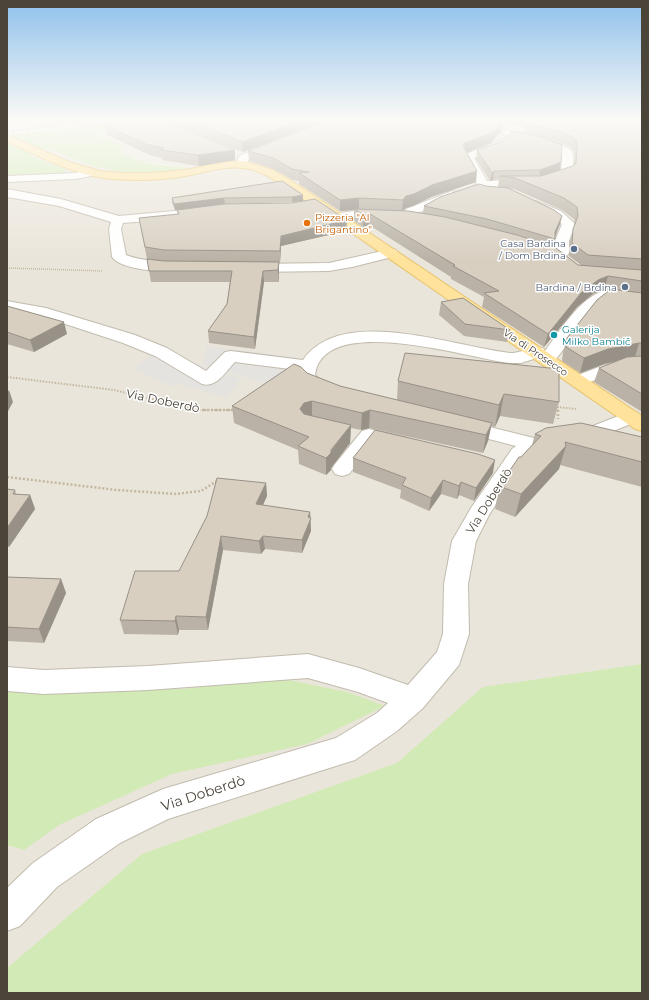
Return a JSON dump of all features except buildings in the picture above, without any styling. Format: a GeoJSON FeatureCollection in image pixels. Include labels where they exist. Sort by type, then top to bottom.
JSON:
{"type":"FeatureCollection","features":[{"type":"Feature","properties":{"kind":"main road","name":"Via di Prosecco"},"geometry":{"type":"LineString","coordinates":[[75,168],[93,173],[145,176],[167,175],[212,168]]}},
{"type":"Feature","properties":{"kind":"main road","name":"Via di Prosecco"},"geometry":{"type":"LineString","coordinates":[[255,168],[264,171],[337,217],[636,421]]}},
{"type":"Feature","properties":{"kind":"street"},"geometry":{"type":"LineString","coordinates":[[473,168],[475,171],[475,188]]}},
{"type":"Feature","properties":{"kind":"street"},"geometry":{"type":"LineString","coordinates":[[407,216],[410,212],[475,188],[516,182],[545,182],[566,174],[567,168]]}},
{"type":"Feature","properties":{"kind":"street"},"geometry":{"type":"LineString","coordinates":[[7,179],[75,176],[93,173]]}},
{"type":"Feature","properties":{"kind":"street"},"geometry":{"type":"LineString","coordinates":[[475,188],[509,192],[557,214],[568,223],[568,227],[562,241],[562,253],[553,254],[570,264]]}},
{"type":"Feature","properties":{"kind":"street"},"geometry":{"type":"LineString","coordinates":[[7,193],[61,203],[118,220],[219,210]]}},
{"type":"Feature","properties":{"kind":"street"},"geometry":{"type":"LineString","coordinates":[[298,207],[317,204]]}},
{"type":"Feature","properties":{"kind":"street"},"geometry":{"type":"LineString","coordinates":[[337,217],[354,215],[407,216],[430,220]]}},
{"type":"Feature","properties":{"kind":"street"},"geometry":{"type":"LineString","coordinates":[[118,220],[115,229],[119,257],[130,262],[147,265],[193,267]]}},
{"type":"Feature","properties":{"kind":"street"},"geometry":{"type":"LineString","coordinates":[[237,268],[329,267],[391,254]]}},
{"type":"Feature","properties":{"kind":"street"},"geometry":{"type":"LineString","coordinates":[[340,395],[314,385],[306,376],[307,366],[316,354],[328,345],[345,339],[371,336],[398,337],[503,356],[519,358],[542,356],[586,309],[599,291],[642,301]]}},
{"type":"Feature","properties":{"kind":"street"},"geometry":{"type":"LineString","coordinates":[[7,306],[40,311],[129,339],[161,352],[208,380],[231,356],[307,366]]}},
{"type":"Feature","properties":{"kind":"street"},"geometry":{"type":"LineString","coordinates":[[578,381],[606,370],[636,363],[642,364]]}},
{"type":"Feature","properties":{"kind":"street","name":"Via Doberdò"},"geometry":{"type":"LineString","coordinates":[[7,913],[45,875],[108,830],[163,805],[344,750],[387,722],[413,699],[449,657],[456,634],[456,584],[464,541],[479,513],[501,465],[534,444],[582,423],[636,421]]}},
{"type":"Feature","properties":{"kind":"street"},"geometry":{"type":"LineString","coordinates":[[445,423],[534,444]]}},
{"type":"Feature","properties":{"kind":"street","name":"Via Doberdò"},"geometry":{"type":"LineString","coordinates":[[582,423],[615,445]]}},
{"type":"Feature","properties":{"kind":"street"},"geometry":{"type":"LineString","coordinates":[[343,434],[366,439]]}},
{"type":"Feature","properties":{"kind":"street"},"geometry":{"type":"LineString","coordinates":[[342,469],[369,435],[416,446]]}},
{"type":"Feature","properties":{"kind":"street"},"geometry":{"type":"LineString","coordinates":[[7,679],[44,682],[148,678],[308,666],[360,680],[413,699]]}},
{"type":"Feature","properties":{"kind":"path"},"geometry":{"type":"LineString","coordinates":[[7,268],[105,272]]}},
{"type":"Feature","properties":{"kind":"path","name":"Via Doberdò"},"geometry":{"type":"LineString","coordinates":[[7,377],[114,390],[200,410],[238,410]]}},
{"type":"Feature","properties":{"kind":"path"},"geometry":{"type":"LineString","coordinates":[[558,420],[558,407],[582,423]]}},
{"type":"Feature","properties":{"kind":"path"},"geometry":{"type":"LineString","coordinates":[[7,477],[117,490],[176,494],[200,491],[217,481]]}},
{"type":"Feature","properties":{"kind":"shaded area"},"geometry":{"type":"Polygon","coordinates":[[[62,168],[189,168],[187,168],[642,168],[642,993],[7,993],[7,176],[52,175],[66,173],[65,169],[62,168]]]}},
{"type":"Feature","properties":{"kind":"shaded area"},"geometry":{"type":"Polygon","coordinates":[[[207,346],[302,358],[292,372],[275,386],[203,365],[207,346]]]}},
{"type":"Feature","properties":{"kind":"shaded area"},"geometry":{"type":"Polygon","coordinates":[[[164,347],[205,367],[241,379],[226,398],[178,383],[173,387],[132,368],[164,347]]]}},
{"type":"Feature","properties":{"kind":"green space"},"geometry":{"type":"Polygon","coordinates":[[[7,168],[62,168],[65,169],[66,173],[52,175],[7,176],[7,168]]]}},
{"type":"Feature","properties":{"kind":"green space"},"geometry":{"type":"Polygon","coordinates":[[[102,168],[191,168],[150,173],[116,171],[102,168]]]}},
{"type":"Feature","properties":{"kind":"green space"},"geometry":{"type":"Polygon","coordinates":[[[642,664],[642,993],[7,993],[7,968],[142,854],[397,763],[483,687],[642,664]]]}},
{"type":"Feature","properties":{"kind":"green space"},"geometry":{"type":"Polygon","coordinates":[[[284,679],[347,692],[385,706],[307,744],[172,774],[59,825],[24,850],[7,845],[7,689],[182,689],[284,679]]]}},
{"type":"Feature","properties":{"kind":"place","name":"Pizzeria \"Al Brigantino\""},"geometry":{"type":"Point","coordinates":[307,223]}},
{"type":"Feature","properties":{"kind":"place","name":"Casa Bardina / Dom Brdina"},"geometry":{"type":"Point","coordinates":[574,249]}},
{"type":"Feature","properties":{"kind":"place","name":"Bardina / Brdina"},"geometry":{"type":"Point","coordinates":[625,287]}},
{"type":"Feature","properties":{"kind":"place","name":"Galerija Milko Bambič"},"geometry":{"type":"Point","coordinates":[554,335]}}]}
